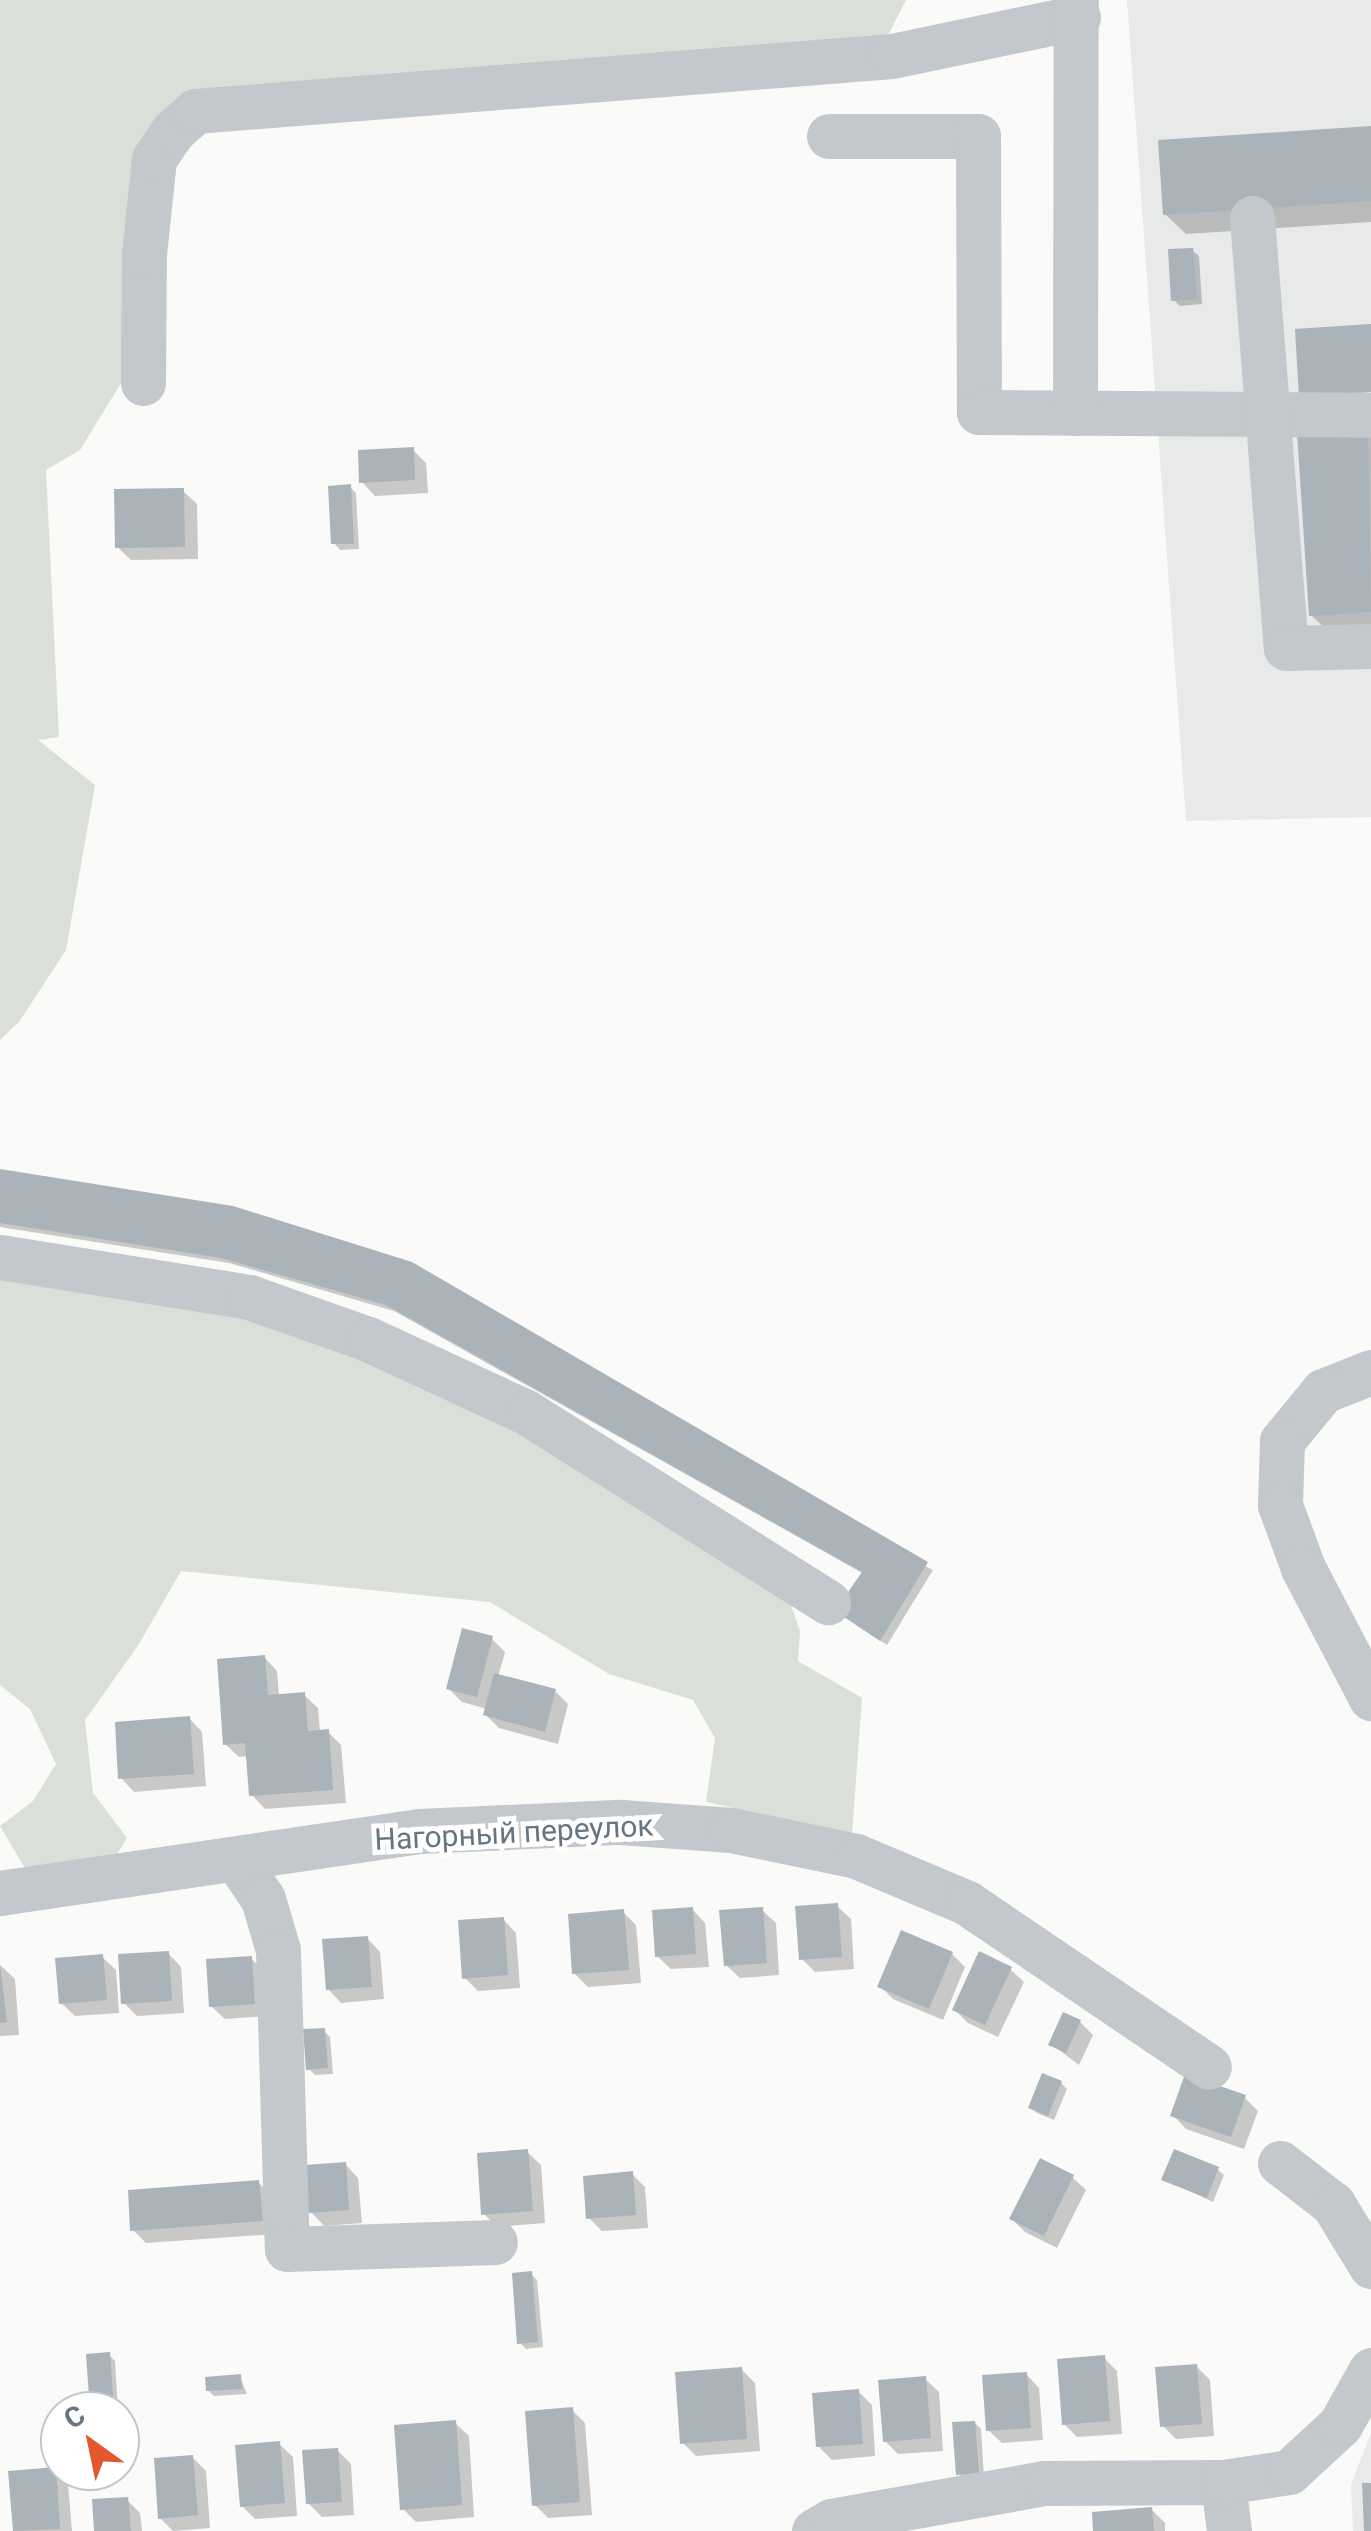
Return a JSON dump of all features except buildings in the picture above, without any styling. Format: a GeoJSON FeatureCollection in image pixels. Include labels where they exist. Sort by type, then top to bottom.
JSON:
{"type":"FeatureCollection","features":[{"type":"Feature","properties":{"kind":"street"},"geometry":{"type":"LineString","coordinates":[[143,383],[144,254],[154,159],[173,131],[195,111],[892,56],[1077,8],[1075,412]]}},
{"type":"Feature","properties":{"kind":"street"},"geometry":{"type":"LineString","coordinates":[[829,136],[978,136],[979,412],[1371,415]]}},
{"type":"Feature","properties":{"kind":"street"},"geometry":{"type":"LineString","coordinates":[[1252,218],[1286,648],[1371,646]]}},
{"type":"Feature","properties":{"kind":"street"},"geometry":{"type":"LineString","coordinates":[[0,1257],[249,1297],[368,1340],[526,1412],[828,1602]]}},
{"type":"Feature","properties":{"kind":"street"},"geometry":{"type":"LineString","coordinates":[[1371,1372],[1322,1391],[1282,1442],[1280,1505],[1302,1568],[1371,1698]]}},
{"type":"Feature","properties":{"kind":"street","name":"Нагорный переулок"},"geometry":{"type":"LineString","coordinates":[[0,1894],[418,1831],[622,1822],[731,1830],[856,1856],[966,1902],[1208,2067]]}},
{"type":"Feature","properties":{"kind":"street"},"geometry":{"type":"LineString","coordinates":[[236,1859],[263,1899],[278,1950],[288,2249],[495,2242]]}},
{"type":"Feature","properties":{"kind":"street"},"geometry":{"type":"LineString","coordinates":[[1280,2163],[1334,2204],[1371,2266]]}},
{"type":"Feature","properties":{"kind":"street"},"geometry":{"type":"LineString","coordinates":[[814,2531],[831,2521],[1045,2483],[1224,2482],[1288,2472],[1340,2425],[1371,2370]]}},
{"type":"Feature","properties":{"kind":"street"},"geometry":{"type":"LineString","coordinates":[[1224,2482],[1229,2531]]}},
{"type":"Feature","properties":{"kind":"shaded area"},"geometry":{"type":"Polygon","coordinates":[[[0,0],[906,0],[881,49],[175,105],[140,352],[80,450],[46,470],[59,737],[38,740],[95,785],[66,950],[19,1022],[0,1040],[0,0]]]}},
{"type":"Feature","properties":{"kind":"shaded area"},"geometry":{"type":"Polygon","coordinates":[[[1127,0],[1371,0],[1371,817],[1186,821],[1127,0]]]}},
{"type":"Feature","properties":{"kind":"shaded area"},"geometry":{"type":"Polygon","coordinates":[[[0,1277],[190,1288],[373,1342],[777,1565],[800,1631],[798,1661],[862,1698],[852,1834],[706,1802],[715,1738],[693,1700],[609,1674],[490,1602],[181,1571],[139,1644],[85,1720],[93,1793],[127,1838],[114,1859],[26,1870],[0,1826],[33,1801],[56,1764],[30,1709],[0,1685],[0,1277]]]}},
{"type":"Feature","properties":{"kind":"shaded area"},"geometry":{"type":"Polygon","coordinates":[[[1371,2433],[1371,2531],[1353,2531],[1351,2484],[1371,2433]]]}}]}
